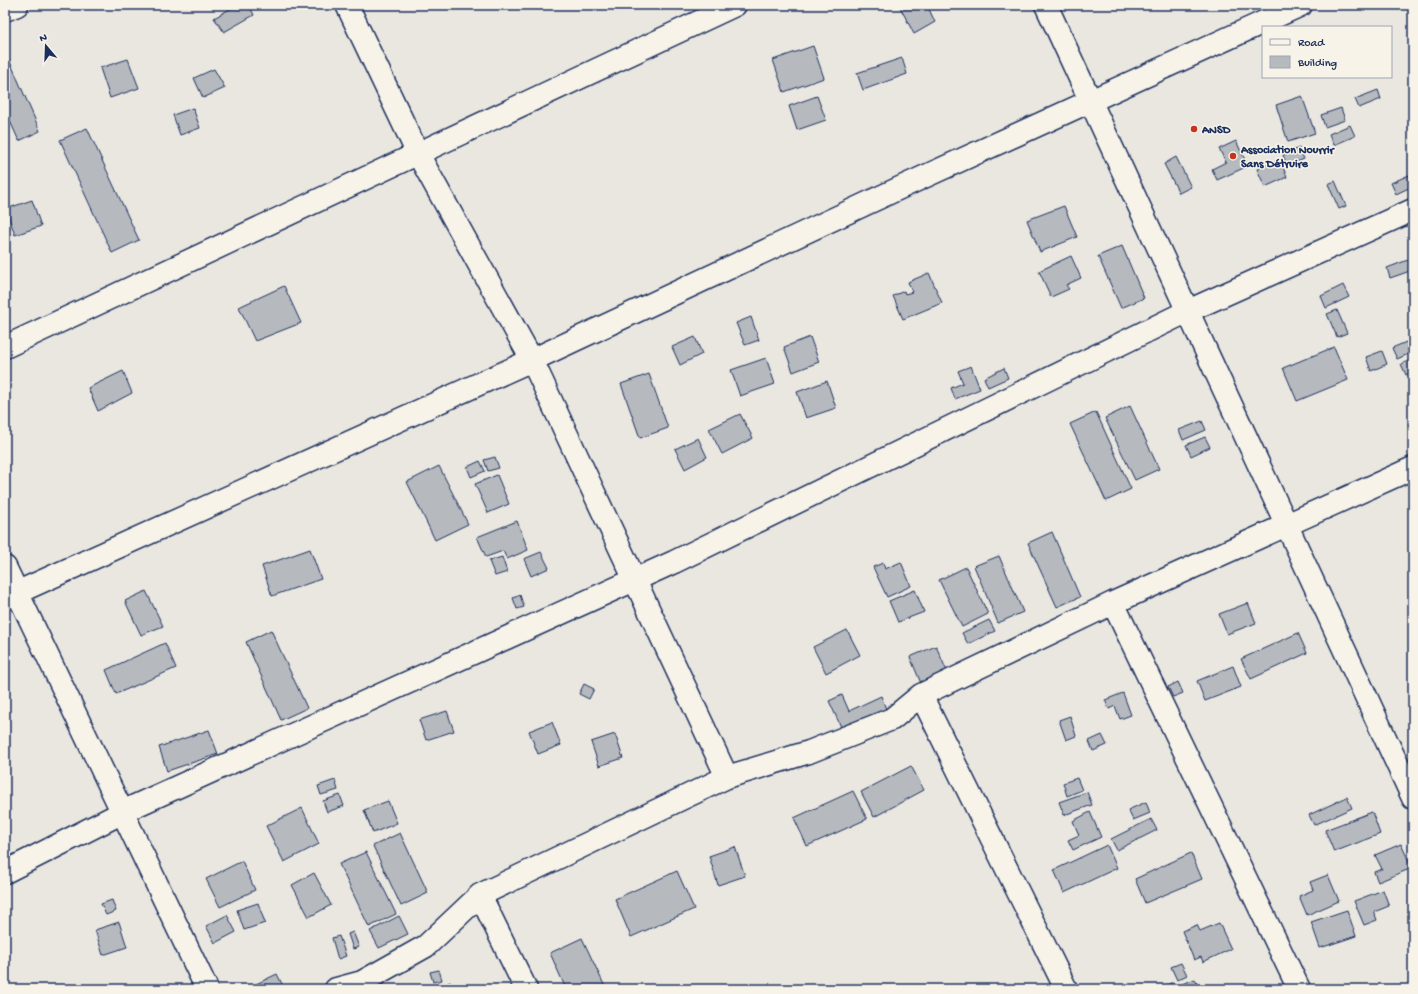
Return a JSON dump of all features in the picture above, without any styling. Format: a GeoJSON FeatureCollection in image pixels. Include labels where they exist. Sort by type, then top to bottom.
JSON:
{"type":"FeatureCollection","features":[{"type":"Feature","properties":{"kind":"street"},"geometry":{"type":"LineString","coordinates":[[5,10],[17,5]]}},
{"type":"Feature","properties":{"kind":"street"},"geometry":{"type":"LineString","coordinates":[[347,5],[418,154],[532,360],[726,777]]}},
{"type":"Feature","properties":{"kind":"street"},"geometry":{"type":"LineString","coordinates":[[5,347],[735,5]]}},
{"type":"Feature","properties":{"kind":"street"},"geometry":{"type":"LineString","coordinates":[[1046,5],[1413,798]]}},
{"type":"Feature","properties":{"kind":"street"},"geometry":{"type":"LineString","coordinates":[[11,595],[532,360],[1301,5]]}},
{"type":"Feature","properties":{"kind":"street"},"geometry":{"type":"LineString","coordinates":[[5,872],[123,813],[634,580],[1188,311],[1413,210]]}},
{"type":"Feature","properties":{"kind":"street"},"geometry":{"type":"LineString","coordinates":[[336,989],[362,982],[426,946],[480,895],[726,777],[809,752],[892,719],[921,695],[1113,602],[1413,468]]}},
{"type":"Feature","properties":{"kind":"street"},"geometry":{"type":"LineString","coordinates":[[5,567],[11,595],[123,813],[207,989]]}},
{"type":"Feature","properties":{"kind":"street"},"geometry":{"type":"LineString","coordinates":[[1113,602],[1299,989]]}},
{"type":"Feature","properties":{"kind":"street"},"geometry":{"type":"LineString","coordinates":[[921,695],[1066,989]]}},
{"type":"Feature","properties":{"kind":"street"},"geometry":{"type":"LineString","coordinates":[[480,895],[526,989]]}},
{"type":"Feature","properties":{"kind":"building"},"geometry":{"type":"Polygon","coordinates":[[[237,5],[249,5],[254,15],[224,32],[214,18],[237,5]]]}},
{"type":"Feature","properties":{"kind":"building"},"geometry":{"type":"Polygon","coordinates":[[[899,5],[927,5],[935,22],[914,34],[899,5]]]}},
{"type":"Feature","properties":{"kind":"building"},"geometry":{"type":"Polygon","coordinates":[[[813,46],[824,78],[784,92],[773,60],[813,46]]]}},
{"type":"Feature","properties":{"kind":"building"},"geometry":{"type":"Polygon","coordinates":[[[8,57],[40,131],[19,141],[5,110],[5,58],[8,57]]]}},
{"type":"Feature","properties":{"kind":"building"},"geometry":{"type":"Polygon","coordinates":[[[902,58],[907,74],[863,90],[857,73],[902,58]]]}},
{"type":"Feature","properties":{"kind":"building"},"geometry":{"type":"Polygon","coordinates":[[[128,59],[139,88],[110,98],[100,68],[128,59]]]}},
{"type":"Feature","properties":{"kind":"building"},"geometry":{"type":"Polygon","coordinates":[[[214,69],[225,88],[203,98],[194,78],[214,69]]]}},
{"type":"Feature","properties":{"kind":"building"},"geometry":{"type":"Polygon","coordinates":[[[1378,90],[1381,99],[1359,108],[1355,99],[1378,90]]]}},
{"type":"Feature","properties":{"kind":"building"},"geometry":{"type":"Polygon","coordinates":[[[817,96],[826,120],[797,130],[789,106],[817,96]]]}},
{"type":"Feature","properties":{"kind":"building"},"geometry":{"type":"Polygon","coordinates":[[[1302,96],[1315,133],[1288,142],[1276,105],[1302,96]]]}},
{"type":"Feature","properties":{"kind":"building"},"geometry":{"type":"Polygon","coordinates":[[[193,108],[200,128],[180,135],[173,115],[193,108]]]}},
{"type":"Feature","properties":{"kind":"building"},"geometry":{"type":"Polygon","coordinates":[[[1341,108],[1345,120],[1325,127],[1321,115],[1341,108]]]}},
{"type":"Feature","properties":{"kind":"building"},"geometry":{"type":"Polygon","coordinates":[[[1350,125],[1355,136],[1334,145],[1329,134],[1350,125]]]}},
{"type":"Feature","properties":{"kind":"building"},"geometry":{"type":"Polygon","coordinates":[[[87,128],[139,240],[112,253],[60,140],[87,128]]]}},
{"type":"Feature","properties":{"kind":"building","name":"Association Nourrir Sans Détruire"},"geometry":{"type":"Polygon","coordinates":[[[1236,141],[1248,166],[1217,180],[1212,169],[1226,162],[1219,149],[1236,141]]]}},
{"type":"Feature","properties":{"kind":"building"},"geometry":{"type":"Polygon","coordinates":[[[1299,148],[1304,159],[1287,166],[1283,155],[1299,148]]]}},
{"type":"Feature","properties":{"kind":"building"},"geometry":{"type":"Polygon","coordinates":[[[1176,157],[1191,187],[1179,193],[1164,164],[1176,157]]]}},
{"type":"Feature","properties":{"kind":"building"},"geometry":{"type":"Polygon","coordinates":[[[1280,160],[1287,177],[1265,187],[1257,169],[1280,160]]]}},
{"type":"Feature","properties":{"kind":"building"},"geometry":{"type":"Polygon","coordinates":[[[1409,175],[1413,186],[1396,194],[1391,183],[1409,175]]]}},
{"type":"Feature","properties":{"kind":"building"},"geometry":{"type":"Polygon","coordinates":[[[1335,181],[1346,206],[1339,209],[1328,184],[1335,181]]]}},
{"type":"Feature","properties":{"kind":"building"},"geometry":{"type":"Polygon","coordinates":[[[32,200],[41,226],[15,235],[6,209],[32,200]]]}},
{"type":"Feature","properties":{"kind":"building"},"geometry":{"type":"Polygon","coordinates":[[[1064,206],[1077,237],[1040,252],[1027,220],[1064,206]]]}},
{"type":"Feature","properties":{"kind":"building"},"geometry":{"type":"Polygon","coordinates":[[[1122,246],[1144,298],[1121,308],[1098,256],[1122,246]]]}},
{"type":"Feature","properties":{"kind":"building"},"geometry":{"type":"Polygon","coordinates":[[[1071,256],[1081,278],[1066,285],[1069,289],[1051,297],[1039,271],[1071,256]]]}},
{"type":"Feature","properties":{"kind":"building"},"geometry":{"type":"Polygon","coordinates":[[[1413,258],[1413,270],[1390,278],[1387,268],[1413,258]]]}},
{"type":"Feature","properties":{"kind":"building"},"geometry":{"type":"Polygon","coordinates":[[[929,273],[942,303],[903,319],[893,296],[904,291],[905,294],[912,292],[908,282],[929,273]]]}},
{"type":"Feature","properties":{"kind":"building"},"geometry":{"type":"Polygon","coordinates":[[[1343,285],[1349,297],[1326,308],[1321,296],[1343,285]]]}},
{"type":"Feature","properties":{"kind":"building"},"geometry":{"type":"Polygon","coordinates":[[[284,286],[301,323],[255,341],[239,307],[284,286]]]}},
{"type":"Feature","properties":{"kind":"building"},"geometry":{"type":"Polygon","coordinates":[[[1337,310],[1347,333],[1337,337],[1327,314],[1337,310]]]}},
{"type":"Feature","properties":{"kind":"building"},"geometry":{"type":"Polygon","coordinates":[[[751,317],[759,340],[745,345],[736,323],[751,317]]]}},
{"type":"Feature","properties":{"kind":"building"},"geometry":{"type":"Polygon","coordinates":[[[695,337],[702,354],[680,365],[672,347],[695,337]]]}},
{"type":"Feature","properties":{"kind":"building"},"geometry":{"type":"Polygon","coordinates":[[[810,337],[819,362],[793,372],[784,347],[810,337]]]}},
{"type":"Feature","properties":{"kind":"building"},"geometry":{"type":"Polygon","coordinates":[[[1411,340],[1413,352],[1397,359],[1392,348],[1411,340]]]}},
{"type":"Feature","properties":{"kind":"building"},"geometry":{"type":"Polygon","coordinates":[[[1334,347],[1348,380],[1297,401],[1283,368],[1334,347]]]}},
{"type":"Feature","properties":{"kind":"building"},"geometry":{"type":"Polygon","coordinates":[[[1382,351],[1387,364],[1371,371],[1366,357],[1382,351]]]}},
{"type":"Feature","properties":{"kind":"building"},"geometry":{"type":"Polygon","coordinates":[[[766,358],[775,384],[740,396],[731,370],[766,358]]]}},
{"type":"Feature","properties":{"kind":"building"},"geometry":{"type":"Polygon","coordinates":[[[1413,359],[1413,372],[1406,375],[1401,364],[1413,359]]]}},
{"type":"Feature","properties":{"kind":"building"},"geometry":{"type":"Polygon","coordinates":[[[971,366],[980,389],[955,399],[951,388],[963,383],[958,371],[971,366]]]}},
{"type":"Feature","properties":{"kind":"building"},"geometry":{"type":"Polygon","coordinates":[[[1004,368],[1008,378],[988,387],[984,378],[1004,368]]]}},
{"type":"Feature","properties":{"kind":"building"},"geometry":{"type":"Polygon","coordinates":[[[123,371],[132,393],[98,411],[88,388],[123,371]]]}},
{"type":"Feature","properties":{"kind":"building"},"geometry":{"type":"Polygon","coordinates":[[[649,374],[668,428],[640,438],[621,384],[649,374]]]}},
{"type":"Feature","properties":{"kind":"building"},"geometry":{"type":"Polygon","coordinates":[[[827,381],[836,408],[806,418],[797,392],[827,381]]]}},
{"type":"Feature","properties":{"kind":"building"},"geometry":{"type":"Polygon","coordinates":[[[1130,406],[1159,469],[1135,480],[1105,418],[1130,406]]]}},
{"type":"Feature","properties":{"kind":"building"},"geometry":{"type":"Polygon","coordinates":[[[1096,412],[1131,489],[1106,501],[1070,424],[1096,412]]]}},
{"type":"Feature","properties":{"kind":"building"},"geometry":{"type":"Polygon","coordinates":[[[740,414],[753,438],[722,454],[709,429],[740,414]]]}},
{"type":"Feature","properties":{"kind":"building"},"geometry":{"type":"Polygon","coordinates":[[[1202,421],[1206,430],[1183,440],[1179,430],[1202,421]]]}},
{"type":"Feature","properties":{"kind":"building"},"geometry":{"type":"Polygon","coordinates":[[[1205,437],[1210,447],[1191,456],[1186,445],[1205,437]]]}},
{"type":"Feature","properties":{"kind":"building"},"geometry":{"type":"Polygon","coordinates":[[[698,438],[707,457],[685,469],[675,449],[698,438]]]}},
{"type":"Feature","properties":{"kind":"building"},"geometry":{"type":"Polygon","coordinates":[[[495,457],[499,468],[488,471],[484,460],[495,457]]]}},
{"type":"Feature","properties":{"kind":"building"},"geometry":{"type":"Polygon","coordinates":[[[480,461],[485,471],[471,477],[467,467],[480,461]]]}},
{"type":"Feature","properties":{"kind":"building"},"geometry":{"type":"Polygon","coordinates":[[[439,466],[468,524],[435,540],[407,482],[439,466]]]}},
{"type":"Feature","properties":{"kind":"building"},"geometry":{"type":"Polygon","coordinates":[[[497,475],[509,504],[488,513],[475,484],[497,475]]]}},
{"type":"Feature","properties":{"kind":"building"},"geometry":{"type":"Polygon","coordinates":[[[517,521],[528,550],[507,559],[503,551],[486,557],[477,537],[517,521]]]}},
{"type":"Feature","properties":{"kind":"building"},"geometry":{"type":"Polygon","coordinates":[[[1052,532],[1080,597],[1057,607],[1028,543],[1052,532]]]}},
{"type":"Feature","properties":{"kind":"building"},"geometry":{"type":"Polygon","coordinates":[[[310,549],[321,579],[272,596],[262,566],[310,549]]]}},
{"type":"Feature","properties":{"kind":"building"},"geometry":{"type":"Polygon","coordinates":[[[541,552],[549,568],[531,576],[524,559],[541,552]]]}},
{"type":"Feature","properties":{"kind":"building"},"geometry":{"type":"Polygon","coordinates":[[[999,556],[1023,612],[998,623],[974,566],[999,556]]]}},
{"type":"Feature","properties":{"kind":"building"},"geometry":{"type":"Polygon","coordinates":[[[502,557],[507,572],[495,576],[489,561],[502,557]]]}},
{"type":"Feature","properties":{"kind":"building"},"geometry":{"type":"Polygon","coordinates":[[[901,562],[911,586],[887,597],[873,567],[883,563],[885,569],[901,562]]]}},
{"type":"Feature","properties":{"kind":"building"},"geometry":{"type":"Polygon","coordinates":[[[966,567],[988,614],[962,627],[939,580],[966,567]]]}},
{"type":"Feature","properties":{"kind":"building"},"geometry":{"type":"Polygon","coordinates":[[[915,590],[924,612],[898,622],[889,601],[915,590]]]}},
{"type":"Feature","properties":{"kind":"building"},"geometry":{"type":"Polygon","coordinates":[[[146,591],[163,626],[141,635],[125,601],[146,591]]]}},
{"type":"Feature","properties":{"kind":"building"},"geometry":{"type":"Polygon","coordinates":[[[520,595],[524,607],[517,609],[513,598],[520,595]]]}},
{"type":"Feature","properties":{"kind":"building"},"geometry":{"type":"Polygon","coordinates":[[[1248,603],[1256,623],[1227,634],[1219,614],[1248,603]]]}},
{"type":"Feature","properties":{"kind":"building"},"geometry":{"type":"Polygon","coordinates":[[[989,620],[995,631],[968,644],[962,633],[989,620]]]}},
{"type":"Feature","properties":{"kind":"building"},"geometry":{"type":"Polygon","coordinates":[[[271,630],[307,708],[281,720],[246,642],[271,630]]]}},
{"type":"Feature","properties":{"kind":"building"},"geometry":{"type":"Polygon","coordinates":[[[847,630],[860,655],[826,673],[813,647],[847,630]]]}},
{"type":"Feature","properties":{"kind":"building"},"geometry":{"type":"Polygon","coordinates":[[[1298,633],[1307,653],[1251,679],[1241,659],[1298,633]]]}},
{"type":"Feature","properties":{"kind":"building"},"geometry":{"type":"Polygon","coordinates":[[[165,643],[176,668],[116,694],[106,670],[165,643]]]}},
{"type":"Feature","properties":{"kind":"building"},"geometry":{"type":"Polygon","coordinates":[[[936,646],[949,676],[923,688],[910,657],[936,646]]]}},
{"type":"Feature","properties":{"kind":"building"},"geometry":{"type":"Polygon","coordinates":[[[1233,666],[1241,687],[1205,701],[1197,681],[1233,666]]]}},
{"type":"Feature","properties":{"kind":"building"},"geometry":{"type":"Polygon","coordinates":[[[1178,682],[1183,693],[1173,697],[1168,687],[1178,682]]]}},
{"type":"Feature","properties":{"kind":"building"},"geometry":{"type":"Polygon","coordinates":[[[584,684],[594,689],[589,699],[579,694],[584,684]]]}},
{"type":"Feature","properties":{"kind":"building"},"geometry":{"type":"Polygon","coordinates":[[[1123,693],[1131,715],[1120,719],[1115,706],[1109,709],[1105,700],[1123,693]]]}},
{"type":"Feature","properties":{"kind":"building"},"geometry":{"type":"Polygon","coordinates":[[[842,695],[849,711],[881,696],[886,709],[842,729],[829,701],[842,695]]]}},
{"type":"Feature","properties":{"kind":"building"},"geometry":{"type":"Polygon","coordinates":[[[447,711],[454,731],[426,740],[419,720],[447,711]]]}},
{"type":"Feature","properties":{"kind":"building"},"geometry":{"type":"Polygon","coordinates":[[[1070,716],[1076,736],[1066,740],[1059,720],[1070,716]]]}},
{"type":"Feature","properties":{"kind":"building"},"geometry":{"type":"Polygon","coordinates":[[[552,722],[561,745],[538,754],[529,731],[552,722]]]}},
{"type":"Feature","properties":{"kind":"building"},"geometry":{"type":"Polygon","coordinates":[[[209,730],[218,754],[167,771],[159,747],[209,730]]]}},
{"type":"Feature","properties":{"kind":"building"},"geometry":{"type":"Polygon","coordinates":[[[615,734],[623,758],[599,766],[591,742],[615,734]]]}},
{"type":"Feature","properties":{"kind":"building"},"geometry":{"type":"Polygon","coordinates":[[[1102,735],[1107,745],[1093,751],[1089,741],[1102,735]]]}},
{"type":"Feature","properties":{"kind":"building"},"geometry":{"type":"Polygon","coordinates":[[[911,766],[924,790],[874,817],[861,792],[911,766]]]}},
{"type":"Feature","properties":{"kind":"building"},"geometry":{"type":"Polygon","coordinates":[[[1077,778],[1082,790],[1067,796],[1063,783],[1077,778]]]}},
{"type":"Feature","properties":{"kind":"building"},"geometry":{"type":"Polygon","coordinates":[[[335,780],[338,790],[321,795],[318,786],[335,780]]]}},
{"type":"Feature","properties":{"kind":"building"},"geometry":{"type":"Polygon","coordinates":[[[853,791],[867,819],[807,846],[794,818],[853,791]]]}},
{"type":"Feature","properties":{"kind":"building"},"geometry":{"type":"Polygon","coordinates":[[[1087,792],[1092,805],[1064,815],[1059,802],[1087,792]]]}},
{"type":"Feature","properties":{"kind":"building"},"geometry":{"type":"Polygon","coordinates":[[[340,795],[344,806],[327,812],[323,801],[340,795]]]}},
{"type":"Feature","properties":{"kind":"building"},"geometry":{"type":"Polygon","coordinates":[[[1347,797],[1352,808],[1314,825],[1309,815],[1347,797]]]}},
{"type":"Feature","properties":{"kind":"building"},"geometry":{"type":"Polygon","coordinates":[[[388,801],[397,823],[373,833],[364,810],[388,801]]]}},
{"type":"Feature","properties":{"kind":"building"},"geometry":{"type":"Polygon","coordinates":[[[1146,802],[1150,813],[1133,820],[1128,810],[1146,802]]]}},
{"type":"Feature","properties":{"kind":"building"},"geometry":{"type":"Polygon","coordinates":[[[302,808],[319,844],[284,862],[266,826],[302,808]]]}},
{"type":"Feature","properties":{"kind":"building"},"geometry":{"type":"Polygon","coordinates":[[[1090,812],[1101,837],[1073,850],[1068,840],[1079,835],[1073,821],[1090,812]]]}},
{"type":"Feature","properties":{"kind":"building"},"geometry":{"type":"Polygon","coordinates":[[[1372,812],[1380,834],[1334,852],[1325,830],[1372,812]]]}},
{"type":"Feature","properties":{"kind":"building"},"geometry":{"type":"Polygon","coordinates":[[[1151,819],[1157,830],[1117,850],[1111,839],[1151,819]]]}},
{"type":"Feature","properties":{"kind":"building"},"geometry":{"type":"Polygon","coordinates":[[[400,833],[428,893],[401,906],[373,846],[400,833]]]}},
{"type":"Feature","properties":{"kind":"building"},"geometry":{"type":"Polygon","coordinates":[[[1401,844],[1412,868],[1378,882],[1374,872],[1382,869],[1375,855],[1401,844]]]}},
{"type":"Feature","properties":{"kind":"building"},"geometry":{"type":"Polygon","coordinates":[[[1107,845],[1117,868],[1064,893],[1054,870],[1107,845]]]}},
{"type":"Feature","properties":{"kind":"building"},"geometry":{"type":"Polygon","coordinates":[[[735,847],[745,876],[718,885],[709,856],[735,847]]]}},
{"type":"Feature","properties":{"kind":"building"},"geometry":{"type":"Polygon","coordinates":[[[366,852],[396,914],[369,927],[339,864],[366,852]]]}},
{"type":"Feature","properties":{"kind":"building"},"geometry":{"type":"Polygon","coordinates":[[[1191,853],[1202,879],[1145,903],[1135,879],[1191,853]]]}},
{"type":"Feature","properties":{"kind":"building"},"geometry":{"type":"Polygon","coordinates":[[[242,861],[255,890],[220,907],[206,879],[242,861]]]}},
{"type":"Feature","properties":{"kind":"building"},"geometry":{"type":"Polygon","coordinates":[[[677,871],[694,909],[631,937],[615,899],[677,871]]]}},
{"type":"Feature","properties":{"kind":"building"},"geometry":{"type":"Polygon","coordinates":[[[314,873],[331,905],[309,917],[292,885],[314,873]]]}},
{"type":"Feature","properties":{"kind":"building"},"geometry":{"type":"Polygon","coordinates":[[[1328,875],[1339,901],[1307,915],[1299,896],[1313,890],[1310,882],[1328,875]]]}},
{"type":"Feature","properties":{"kind":"building"},"geometry":{"type":"Polygon","coordinates":[[[1383,890],[1389,906],[1374,912],[1377,920],[1364,925],[1354,901],[1383,890]]]}},
{"type":"Feature","properties":{"kind":"building"},"geometry":{"type":"Polygon","coordinates":[[[112,900],[116,911],[106,915],[101,904],[112,900]]]}},
{"type":"Feature","properties":{"kind":"building"},"geometry":{"type":"Polygon","coordinates":[[[258,903],[265,923],[244,930],[237,910],[258,903]]]}},
{"type":"Feature","properties":{"kind":"building"},"geometry":{"type":"Polygon","coordinates":[[[1347,910],[1356,936],[1320,948],[1311,922],[1347,910]]]}},
{"type":"Feature","properties":{"kind":"building"},"geometry":{"type":"Polygon","coordinates":[[[227,915],[236,932],[215,943],[206,926],[227,915]]]}},
{"type":"Feature","properties":{"kind":"building"},"geometry":{"type":"Polygon","coordinates":[[[399,916],[408,934],[379,948],[370,931],[399,916]]]}},
{"type":"Feature","properties":{"kind":"building"},"geometry":{"type":"Polygon","coordinates":[[[119,922],[127,947],[103,955],[95,930],[119,922]]]}},
{"type":"Feature","properties":{"kind":"building"},"geometry":{"type":"Polygon","coordinates":[[[1219,923],[1231,949],[1203,962],[1201,957],[1194,960],[1182,931],[1197,925],[1200,931],[1219,923]]]}},
{"type":"Feature","properties":{"kind":"building"},"geometry":{"type":"Polygon","coordinates":[[[353,932],[359,947],[353,949],[348,934],[353,932]]]}},
{"type":"Feature","properties":{"kind":"building"},"geometry":{"type":"Polygon","coordinates":[[[339,936],[346,956],[338,959],[332,938],[339,936]]]}},
{"type":"Feature","properties":{"kind":"building"},"geometry":{"type":"Polygon","coordinates":[[[582,938],[606,989],[566,989],[550,953],[582,938]]]}},
{"type":"Feature","properties":{"kind":"building"},"geometry":{"type":"Polygon","coordinates":[[[1181,963],[1187,975],[1177,980],[1171,967],[1181,963]]]}},
{"type":"Feature","properties":{"kind":"building"},"geometry":{"type":"Polygon","coordinates":[[[439,970],[442,980],[433,982],[430,972],[439,970]]]}},
{"type":"Feature","properties":{"kind":"building"},"geometry":{"type":"Polygon","coordinates":[[[277,974],[283,986],[276,989],[256,989],[254,985],[277,974]]]}},
{"type":"Feature","properties":{"kind":"building"},"geometry":{"type":"Polygon","coordinates":[[[1195,979],[1199,989],[1185,989],[1182,984],[1195,979]]]}},
{"type":"Feature","properties":{"kind":"building"},"geometry":{"type":"Polygon","coordinates":[[[450,982],[454,989],[436,989],[450,982]]]}},
{"type":"Feature","properties":{"kind":"building"},"geometry":{"type":"Polygon","coordinates":[[[1173,982],[1177,989],[1164,989],[1163,987],[1173,982]]]}},
{"type":"Feature","properties":{"kind":"place","name":"ANSD"},"geometry":{"type":"Point","coordinates":[1194,129]}},
{"type":"Feature","properties":{"kind":"place","name":"Association Nourrir Sans Détruire"},"geometry":{"type":"Point","coordinates":[1233,156]}}]}
